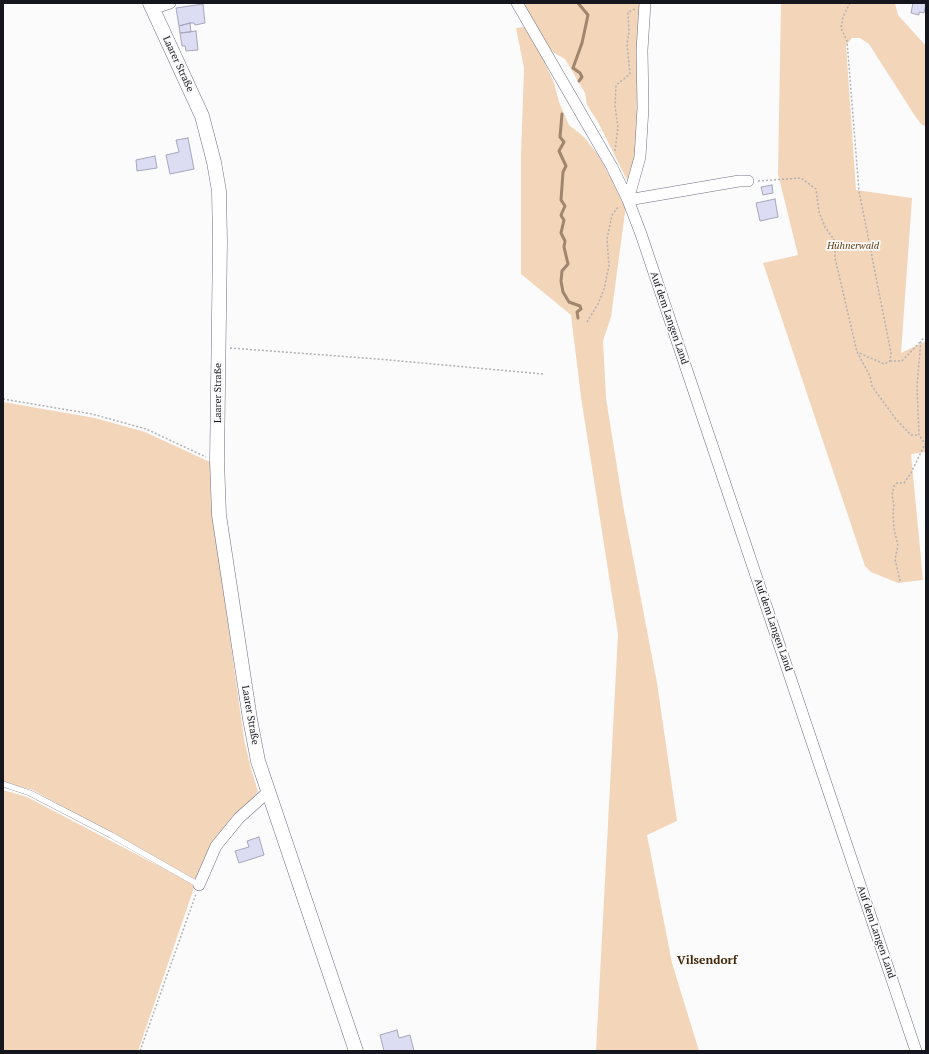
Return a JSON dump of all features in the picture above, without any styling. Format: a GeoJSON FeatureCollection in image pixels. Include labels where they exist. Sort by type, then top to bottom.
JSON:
{"type":"FeatureCollection","features":[{"type":"Feature","properties":{"kind":"street"},"geometry":{"type":"LineString","coordinates":[[151,6],[170,3]]}},
{"type":"Feature","properties":{"kind":"street","name":"Auf dem Langen Land"},"geometry":{"type":"LineString","coordinates":[[517,3],[612,166],[644,242],[916,1051]]}},
{"type":"Feature","properties":{"kind":"street"},"geometry":{"type":"LineString","coordinates":[[645,5],[642,50],[643,108],[640,157],[626,197],[748,181]]}},
{"type":"Feature","properties":{"kind":"street","name":"Laarer Straße"},"geometry":{"type":"LineString","coordinates":[[151,6],[202,116],[214,162],[219,191],[220,242],[217,461],[219,515],[258,761],[356,1051]]}},
{"type":"Feature","properties":{"kind":"street"},"geometry":{"type":"LineString","coordinates":[[199,885],[216,846],[239,818],[268,792]]}},
{"type":"Feature","properties":{"kind":"lane"},"geometry":{"type":"LineString","coordinates":[[3,784],[30,793],[111,835],[199,885]]}},
{"type":"Feature","properties":{"kind":"path"},"geometry":{"type":"LineString","coordinates":[[850,3],[843,16],[841,28],[847,41],[859,191],[891,353],[890,361]]}},
{"type":"Feature","properties":{"kind":"path"},"geometry":{"type":"LineString","coordinates":[[612,166],[617,143],[618,127],[615,106],[616,85],[630,74],[626,44],[629,32],[628,12],[645,5]]}},
{"type":"Feature","properties":{"kind":"path"},"geometry":{"type":"LineString","coordinates":[[748,181],[800,178],[816,189],[819,212],[825,227],[835,241],[835,258],[857,352],[870,376],[872,386],[894,418],[911,435],[919,435]]}},
{"type":"Feature","properties":{"kind":"path"},"geometry":{"type":"LineString","coordinates":[[587,322],[598,304],[604,289],[609,266],[607,239],[612,215],[626,197]]}},
{"type":"Feature","properties":{"kind":"path"},"geometry":{"type":"LineString","coordinates":[[857,352],[884,364],[890,361],[902,361],[921,340],[926,338]]}},
{"type":"Feature","properties":{"kind":"path"},"geometry":{"type":"LineString","coordinates":[[900,580],[895,559],[898,546],[894,529],[894,505],[892,495],[894,486],[897,483],[904,483],[926,445],[919,435],[917,386],[921,340]]}},
{"type":"Feature","properties":{"kind":"path"},"geometry":{"type":"LineString","coordinates":[[218,347],[378,359],[543,374]]}},
{"type":"Feature","properties":{"kind":"path"},"geometry":{"type":"LineString","coordinates":[[3,399],[92,414],[130,425],[146,430],[217,461]]}},
{"type":"Feature","properties":{"kind":"path"},"geometry":{"type":"LineString","coordinates":[[140,1051],[199,885]]}},
{"type":"Feature","properties":{"kind":"green space"},"geometry":{"type":"Polygon","coordinates":[[[522,3],[643,3],[635,157],[629,184],[598,122],[587,105],[585,93],[565,59],[551,51],[522,3]]]}},
{"type":"Feature","properties":{"kind":"green space","name":"Hühnerwald"},"geometry":{"type":"Polygon","coordinates":[[[781,3],[895,3],[898,15],[926,46],[926,127],[921,124],[915,116],[869,44],[860,38],[852,38],[846,45],[856,190],[912,198],[901,353],[926,341],[926,452],[911,454],[923,580],[898,583],[871,572],[865,566],[763,263],[798,255],[778,174],[781,3]]]}},
{"type":"Feature","properties":{"kind":"green space"},"geometry":{"type":"Polygon","coordinates":[[[524,27],[542,57],[554,83],[559,102],[569,125],[584,137],[598,155],[626,205],[611,317],[603,341],[606,398],[623,505],[657,683],[677,821],[647,835],[672,963],[699,1051],[596,1051],[618,634],[581,397],[571,315],[521,274],[521,156],[524,68],[516,28],[524,27]]]}},
{"type":"Feature","properties":{"kind":"green space"},"geometry":{"type":"Polygon","coordinates":[[[3,402],[95,418],[145,432],[210,462],[211,501],[244,739],[258,792],[236,817],[196,881],[33,790],[3,782],[3,402]]]}},
{"type":"Feature","properties":{"kind":"green space"},"geometry":{"type":"Polygon","coordinates":[[[3,790],[27,797],[195,885],[138,1051],[3,1051],[3,790]]]}},
{"type":"Feature","properties":{"kind":"building"},"geometry":{"type":"Polygon","coordinates":[[[913,3],[926,3],[924,13],[919,12],[919,15],[911,13],[913,3]]]}},
{"type":"Feature","properties":{"kind":"building"},"geometry":{"type":"Polygon","coordinates":[[[203,4],[205,23],[195,25],[194,23],[190,23],[179,26],[176,8],[203,4]]]}},
{"type":"Feature","properties":{"kind":"building"},"geometry":{"type":"Polygon","coordinates":[[[190,23],[191,32],[180,33],[179,26],[190,23]]]}},
{"type":"Feature","properties":{"kind":"building"},"geometry":{"type":"Polygon","coordinates":[[[196,31],[198,50],[186,51],[185,46],[182,46],[180,33],[196,31]]]}},
{"type":"Feature","properties":{"kind":"building"},"geometry":{"type":"Polygon","coordinates":[[[188,138],[194,169],[170,174],[166,155],[179,152],[176,140],[188,138]]]}},
{"type":"Feature","properties":{"kind":"building"},"geometry":{"type":"Polygon","coordinates":[[[155,156],[157,168],[137,171],[136,160],[155,156]]]}},
{"type":"Feature","properties":{"kind":"building"},"geometry":{"type":"Polygon","coordinates":[[[772,185],[773,193],[763,195],[761,187],[772,185]]]}},
{"type":"Feature","properties":{"kind":"building"},"geometry":{"type":"Polygon","coordinates":[[[775,199],[778,217],[760,221],[756,203],[775,199]]]}},
{"type":"Feature","properties":{"kind":"building"},"geometry":{"type":"Polygon","coordinates":[[[259,837],[264,855],[239,863],[235,851],[249,847],[247,841],[259,837]]]}},
{"type":"Feature","properties":{"kind":"building"},"geometry":{"type":"Polygon","coordinates":[[[397,1030],[399,1038],[410,1035],[414,1051],[384,1051],[380,1035],[397,1030]]]}},
{"type":"Feature","properties":{"kind":"waterway"},"geometry":{"type":"LineString","coordinates":[[578,3],[588,15],[582,43],[573,68],[580,73],[582,77],[579,81]]}},
{"type":"Feature","properties":{"kind":"waterway"},"geometry":{"type":"LineString","coordinates":[[562,114],[560,137],[564,142],[559,151],[566,166],[563,172],[561,200],[565,206],[561,215],[564,220],[561,233],[565,241],[564,247],[568,264],[562,271],[561,281],[563,292],[569,302],[580,306],[581,309],[577,312],[578,318]]}},
{"type":"Feature","properties":{"kind":"district","name":"Vilsendorf"},"geometry":{"type":"Point","coordinates":[707,961]}}]}
